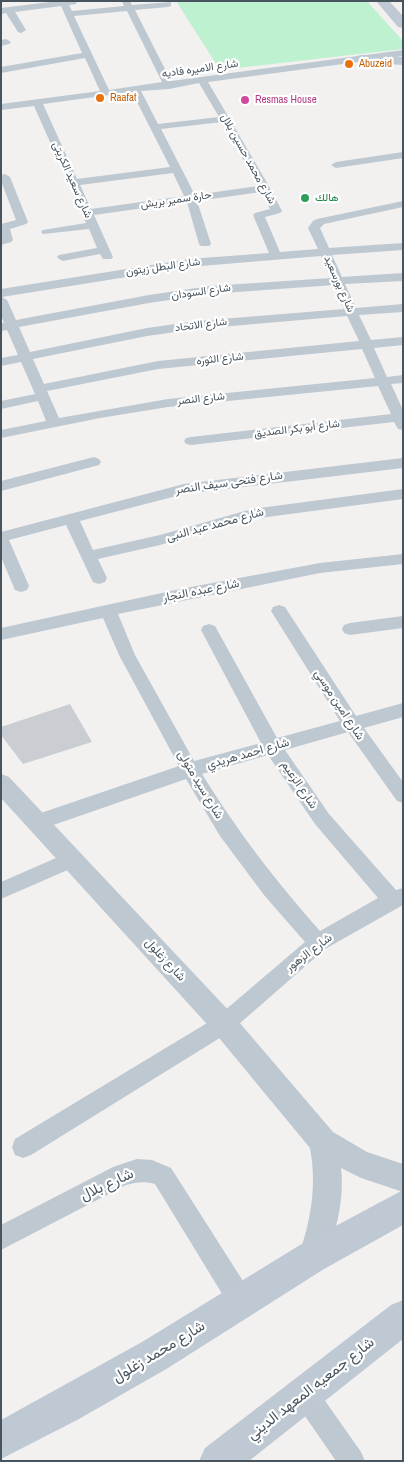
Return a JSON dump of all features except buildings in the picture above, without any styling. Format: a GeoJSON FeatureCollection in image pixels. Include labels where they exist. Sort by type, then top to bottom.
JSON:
{"type":"FeatureCollection","features":[{"type":"Feature","properties":{"kind":"main road"},"geometry":{"type":"LineString","coordinates":[[382,1],[403,24]]}},
{"type":"Feature","properties":{"kind":"main road"},"geometry":{"type":"LineString","coordinates":[[360,59],[403,61]]}},
{"type":"Feature","properties":{"kind":"main road","name":"شارع محمد زغلول"},"geometry":{"type":"LineString","coordinates":[[1,1440],[147,1360],[312,1257],[403,1206]]}},
{"type":"Feature","properties":{"kind":"main road","name":"شارع جمعيه المعهد الديني"},"geometry":{"type":"LineString","coordinates":[[218,1461],[403,1317]]}},
{"type":"Feature","properties":{"kind":"street"},"geometry":{"type":"LineString","coordinates":[[21,30],[5,10],[24,4],[81,1]]}},
{"type":"Feature","properties":{"kind":"street"},"geometry":{"type":"LineString","coordinates":[[63,2],[77,45],[86,56],[106,94]]}},
{"type":"Feature","properties":{"kind":"street"},"geometry":{"type":"LineString","coordinates":[[68,14],[128,4],[168,4]]}},
{"type":"Feature","properties":{"kind":"street"},"geometry":{"type":"LineString","coordinates":[[128,4],[169,86]]}},
{"type":"Feature","properties":{"kind":"street","name":"شارع الاميره فاديه"},"geometry":{"type":"LineString","coordinates":[[1,107],[169,86],[403,53]]}},
{"type":"Feature","properties":{"kind":"street"},"geometry":{"type":"LineString","coordinates":[[1,70],[86,56]]}},
{"type":"Feature","properties":{"kind":"street","name":"شارع محمد حسين بلال"},"geometry":{"type":"LineString","coordinates":[[203,81],[266,188],[276,211],[259,215],[276,256]]}},
{"type":"Feature","properties":{"kind":"street"},"geometry":{"type":"LineString","coordinates":[[136,90],[191,198],[205,244]]}},
{"type":"Feature","properties":{"kind":"street","name":"شارع سعيد الكريتى"},"geometry":{"type":"LineString","coordinates":[[37,102],[105,254],[63,257]]}},
{"type":"Feature","properties":{"kind":"street"},"geometry":{"type":"LineString","coordinates":[[155,127],[225,119]]}},
{"type":"Feature","properties":{"kind":"street"},"geometry":{"type":"LineString","coordinates":[[336,165],[403,155]]}},
{"type":"Feature","properties":{"kind":"street"},"geometry":{"type":"LineString","coordinates":[[73,183],[176,169]]}},
{"type":"Feature","properties":{"kind":"street"},"geometry":{"type":"LineString","coordinates":[[1,242],[7,240],[4,227],[22,222],[5,177]]}},
{"type":"Feature","properties":{"kind":"street","name":"حارة سمير بريش"},"geometry":{"type":"LineString","coordinates":[[87,213],[266,188]]}},
{"type":"Feature","properties":{"kind":"street","name":"شارع بورسعيد"},"geometry":{"type":"LineString","coordinates":[[402,420],[314,228],[317,223],[403,204]]}},
{"type":"Feature","properties":{"kind":"street"},"geometry":{"type":"LineString","coordinates":[[47,232],[92,225]]}},
{"type":"Feature","properties":{"kind":"street","name":"شارع البطل زيتون"},"geometry":{"type":"LineString","coordinates":[[1,293],[174,264],[403,246]]}},
{"type":"Feature","properties":{"kind":"street","name":"شارع السودان"},"geometry":{"type":"LineString","coordinates":[[7,326],[149,299],[210,290],[403,277]]}},
{"type":"Feature","properties":{"kind":"street"},"geometry":{"type":"LineString","coordinates":[[1,300],[7,326],[26,357],[54,423]]}},
{"type":"Feature","properties":{"kind":"street","name":"شارع الاتحاد"},"geometry":{"type":"LineString","coordinates":[[1,362],[147,332],[197,325],[403,308]]}},
{"type":"Feature","properties":{"kind":"street","name":"شارع الثوره"},"geometry":{"type":"LineString","coordinates":[[1,405],[112,373],[158,365],[403,341]]}},
{"type":"Feature","properties":{"kind":"street","name":"شارع النصر"},"geometry":{"type":"LineString","coordinates":[[1,434],[168,403],[403,379]]}},
{"type":"Feature","properties":{"kind":"street","name":"شارع أبو بكر الصديق"},"geometry":{"type":"LineString","coordinates":[[191,441],[402,420]]}},
{"type":"Feature","properties":{"kind":"street"},"geometry":{"type":"LineString","coordinates":[[1,486],[94,462]]}},
{"type":"Feature","properties":{"kind":"street","name":"شارع فتحى سيف النصر"},"geometry":{"type":"LineString","coordinates":[[1,537],[71,520],[165,493],[200,486],[403,463]]}},
{"type":"Feature","properties":{"kind":"street","name":"شارع محمد عبد النبى"},"geometry":{"type":"LineString","coordinates":[[89,556],[160,540],[252,514],[403,494]]}},
{"type":"Feature","properties":{"kind":"street"},"geometry":{"type":"LineString","coordinates":[[71,520],[99,578]]}},
{"type":"Feature","properties":{"kind":"street"},"geometry":{"type":"LineString","coordinates":[[1,537],[21,586]]}},
{"type":"Feature","properties":{"kind":"street","name":"شارع عبده النجار"},"geometry":{"type":"LineString","coordinates":[[1,634],[108,610],[320,568],[403,559]]}},
{"type":"Feature","properties":{"kind":"street","name":"شارع سيد متولى"},"geometry":{"type":"LineString","coordinates":[[108,610],[128,655],[190,770],[227,830],[270,889],[318,943]]}},
{"type":"Feature","properties":{"kind":"street","name":"شارع امين موسي"},"geometry":{"type":"LineString","coordinates":[[279,611],[374,759],[403,796]]}},
{"type":"Feature","properties":{"kind":"street"},"geometry":{"type":"LineString","coordinates":[[350,629],[403,622]]}},
{"type":"Feature","properties":{"kind":"street","name":"شارع الزعيم"},"geometry":{"type":"LineString","coordinates":[[209,630],[272,746],[322,819],[397,898]]}},
{"type":"Feature","properties":{"kind":"street","name":"شارع احمد هريدي"},"geometry":{"type":"LineString","coordinates":[[39,822],[190,770],[403,710]]}},
{"type":"Feature","properties":{"kind":"street","name":"شارع زغلول"},"geometry":{"type":"LineString","coordinates":[[1,783],[224,1024],[323,1142],[361,1164],[403,1178]]}},
{"type":"Feature","properties":{"kind":"street"},"geometry":{"type":"LineString","coordinates":[[1,891],[72,859]]}},
{"type":"Feature","properties":{"kind":"street","name":"شارع الزهور"},"geometry":{"type":"LineString","coordinates":[[23,1147],[224,1024],[318,943],[397,898]]}},
{"type":"Feature","properties":{"kind":"street","name":"شارع زغلول"},"geometry":{"type":"LineString","coordinates":[[312,1257],[327,1211],[328,1164],[323,1142]]}},
{"type":"Feature","properties":{"kind":"street","name":"شارع بلال"},"geometry":{"type":"LineString","coordinates":[[1,1238],[122,1176],[131,1172],[151,1170],[163,1176],[241,1301]]}},
{"type":"Feature","properties":{"kind":"street"},"geometry":{"type":"LineString","coordinates":[[305,1394],[352,1461]]}},
{"type":"Feature","properties":{"kind":"green space"},"geometry":{"type":"Polygon","coordinates":[[[176,1],[367,1],[403,41],[403,49],[220,70],[176,1]]]}},
{"type":"Feature","properties":{"kind":"place","name":"Abuzeid"},"geometry":{"type":"Point","coordinates":[349,64]}},
{"type":"Feature","properties":{"kind":"place","name":"Raafat"},"geometry":{"type":"Point","coordinates":[100,98]}},
{"type":"Feature","properties":{"kind":"place","name":"Resmas House"},"geometry":{"type":"Point","coordinates":[245,100]}},
{"type":"Feature","properties":{"kind":"place","name":"هالك"},"geometry":{"type":"Point","coordinates":[305,198]}}]}
